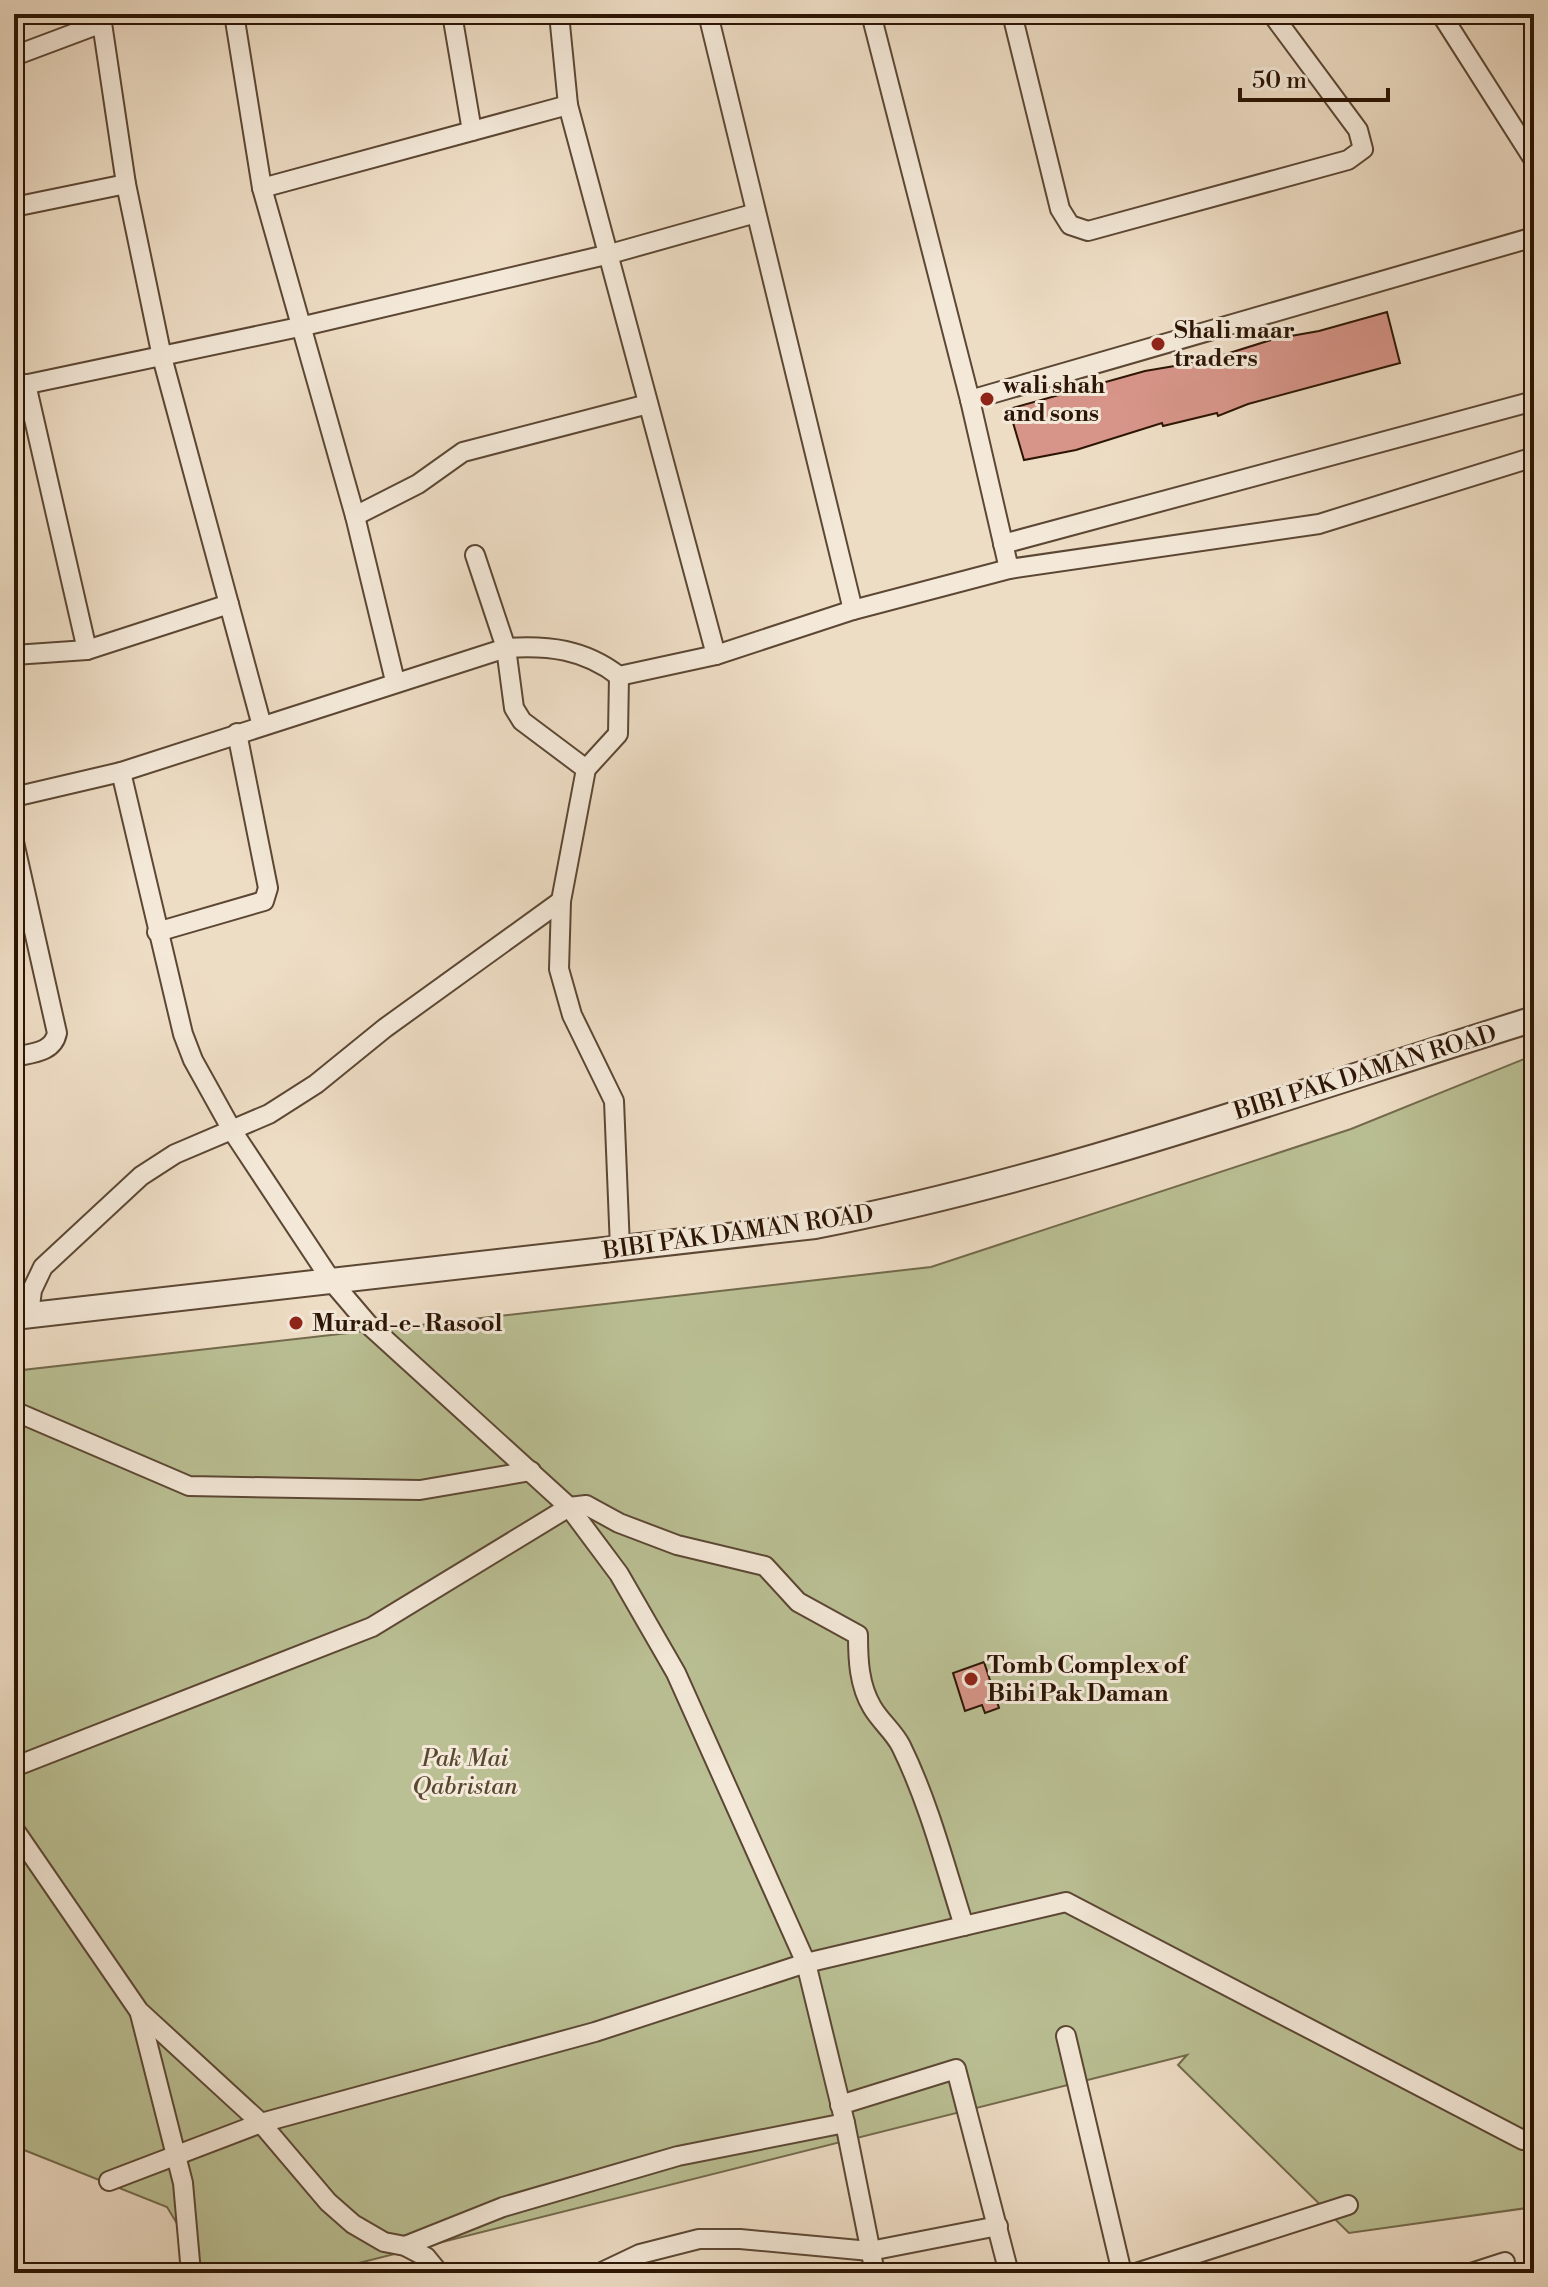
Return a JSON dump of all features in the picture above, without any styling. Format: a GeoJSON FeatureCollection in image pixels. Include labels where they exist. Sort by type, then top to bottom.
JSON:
{"type":"FeatureCollection","features":[{"type":"Feature","properties":{"kind":"street"},"geometry":{"type":"LineString","coordinates":[[234,14],[262,188],[304,326],[395,681]]}},
{"type":"Feature","properties":{"kind":"street"},"geometry":{"type":"LineString","coordinates":[[452,14],[472,131]]}},
{"type":"Feature","properties":{"kind":"street"},"geometry":{"type":"LineString","coordinates":[[559,14],[568,105],[716,655]]}},
{"type":"Feature","properties":{"kind":"street"},"geometry":{"type":"LineString","coordinates":[[708,14],[853,610]]}},
{"type":"Feature","properties":{"kind":"street"},"geometry":{"type":"LineString","coordinates":[[871,14],[970,400],[1009,569]]}},
{"type":"Feature","properties":{"kind":"street"},"geometry":{"type":"LineString","coordinates":[[1012,14],[1060,209],[1070,225],[1088,231],[1348,160],[1363,149],[1358,130],[1272,14]]}},
{"type":"Feature","properties":{"kind":"street"},"geometry":{"type":"LineString","coordinates":[[1441,14],[1534,160]]}},
{"type":"Feature","properties":{"kind":"street"},"geometry":{"type":"LineString","coordinates":[[14,56],[102,18],[126,184],[162,357],[262,726]]}},
{"type":"Feature","properties":{"kind":"street"},"geometry":{"type":"LineString","coordinates":[[262,188],[568,105]]}},
{"type":"Feature","properties":{"kind":"street"},"geometry":{"type":"LineString","coordinates":[[14,207],[126,184]]}},
{"type":"Feature","properties":{"kind":"street"},"geometry":{"type":"LineString","coordinates":[[87,650],[20,385],[304,326],[610,254],[756,213]]}},
{"type":"Feature","properties":{"kind":"street"},"geometry":{"type":"LineString","coordinates":[[970,400],[1534,237]]}},
{"type":"Feature","properties":{"kind":"street"},"geometry":{"type":"LineString","coordinates":[[1003,544],[1534,401]]}},
{"type":"Feature","properties":{"kind":"street"},"geometry":{"type":"LineString","coordinates":[[355,516],[418,484],[463,452],[648,404]]}},
{"type":"Feature","properties":{"kind":"street"},"geometry":{"type":"LineString","coordinates":[[619,676],[716,655],[853,610],[1009,569],[1319,524],[1534,457]]}},
{"type":"Feature","properties":{"kind":"street"},"geometry":{"type":"LineString","coordinates":[[475,555],[506,648],[514,708],[522,721],[586,769]]}},
{"type":"Feature","properties":{"kind":"street"},"geometry":{"type":"LineString","coordinates":[[14,655],[87,650],[229,604]]}},
{"type":"Feature","properties":{"kind":"street"},"geometry":{"type":"LineString","coordinates":[[14,797],[121,772],[395,681],[446,669],[506,648],[569,649],[604,664],[619,676]]}},
{"type":"Feature","properties":{"kind":"street"},"geometry":{"type":"LineString","coordinates":[[619,676],[618,734],[586,769],[561,901],[559,969],[572,1015],[614,1101],[620,1248]]}},
{"type":"Feature","properties":{"kind":"street"},"geometry":{"type":"LineString","coordinates":[[157,932],[264,901],[268,888],[237,733]]}},
{"type":"Feature","properties":{"kind":"street"},"geometry":{"type":"LineString","coordinates":[[121,772],[157,932],[193,1060],[233,1132],[333,1283],[379,1334],[569,1507],[619,1574],[676,1673],[806,1963],[875,2273]]}},
{"type":"Feature","properties":{"kind":"street"},"geometry":{"type":"LineString","coordinates":[[14,842],[57,1033],[55,1043],[49,1049],[14,1057]]}},
{"type":"Feature","properties":{"kind":"street"},"geometry":{"type":"LineString","coordinates":[[22,1316],[43,1267],[141,1176],[175,1154],[233,1132],[316,1084],[385,1028],[561,901]]}},
{"type":"Feature","properties":{"kind":"street","name":"BIBI PAK DAMAN ROAD"},"geometry":{"type":"LineString","coordinates":[[22,1316],[815,1226],[916,1206],[1039,1174],[1534,1019]]}},
{"type":"Feature","properties":{"kind":"street"},"geometry":{"type":"LineString","coordinates":[[14,1411],[189,1486],[295,1491],[420,1490],[531,1471]]}},
{"type":"Feature","properties":{"kind":"street"},"geometry":{"type":"LineString","coordinates":[[14,1767],[372,1627],[454,1581],[569,1507],[586,1505],[619,1523],[677,1545],[765,1566],[798,1602],[858,1635],[864,1689],[871,1706],[900,1743],[936,1836],[964,1926]]}},
{"type":"Feature","properties":{"kind":"street"},"geometry":{"type":"LineString","coordinates":[[14,1829],[139,2011],[261,2123],[328,2202],[353,2224],[384,2242],[405,2246],[426,2257],[439,2273]]}},
{"type":"Feature","properties":{"kind":"street"},"geometry":{"type":"LineString","coordinates":[[109,2181],[261,2123],[595,2032],[806,1963],[1066,1902],[1523,2140],[1534,2140]]}},
{"type":"Feature","properties":{"kind":"street"},"geometry":{"type":"LineString","coordinates":[[139,2011],[176,2154],[191,2273]]}},
{"type":"Feature","properties":{"kind":"street"},"geometry":{"type":"LineString","coordinates":[[1066,2036],[1122,2273]]}},
{"type":"Feature","properties":{"kind":"street"},"geometry":{"type":"LineString","coordinates":[[405,2246],[503,2207],[678,2156],[842,2114],[956,2069],[1009,2273]]}},
{"type":"Feature","properties":{"kind":"street"},"geometry":{"type":"LineString","coordinates":[[1136,2273],[1348,2205]]}},
{"type":"Feature","properties":{"kind":"street"},"geometry":{"type":"LineString","coordinates":[[600,2273],[640,2254],[699,2239],[740,2239],[870,2251],[998,2226]]}},
{"type":"Feature","properties":{"kind":"street"},"geometry":{"type":"LineString","coordinates":[[1471,2273],[1505,2262]]}},
{"type":"Feature","properties":{"kind":"green space","name":"Pak Mai Qabristan"},"geometry":{"type":"Polygon","coordinates":[[[1534,1055],[1534,2207],[1349,2233],[1178,2065],[1187,2055],[319,2273],[207,2273],[167,2207],[14,2146],[14,1371],[931,1267],[1351,1129],[1534,1055]]]}},
{"type":"Feature","properties":{"kind":"building"},"geometry":{"type":"Polygon","coordinates":[[[1387,312],[1400,363],[1248,404],[1218,416],[1217,413],[1163,426],[1162,423],[1076,450],[1024,460],[1009,409],[1145,371],[1204,361],[1274,339],[1319,331],[1387,312]]]}},
{"type":"Feature","properties":{"kind":"building"},"geometry":{"type":"Polygon","coordinates":[[[984,1662],[999,1708],[985,1713],[982,1705],[965,1711],[953,1673],[984,1662]]]}},
{"type":"Feature","properties":{"kind":"place","name":"Shali maar traders"},"geometry":{"type":"Point","coordinates":[1158,344]}},
{"type":"Feature","properties":{"kind":"place","name":"wali shah and sons"},"geometry":{"type":"Point","coordinates":[987,399]}},
{"type":"Feature","properties":{"kind":"place","name":"Murad-e- Rasool"},"geometry":{"type":"Point","coordinates":[296,1323]}},
{"type":"Feature","properties":{"kind":"place","name":"Tomb Complex of Bibi Pak Daman"},"geometry":{"type":"Point","coordinates":[971,1679]}}]}
